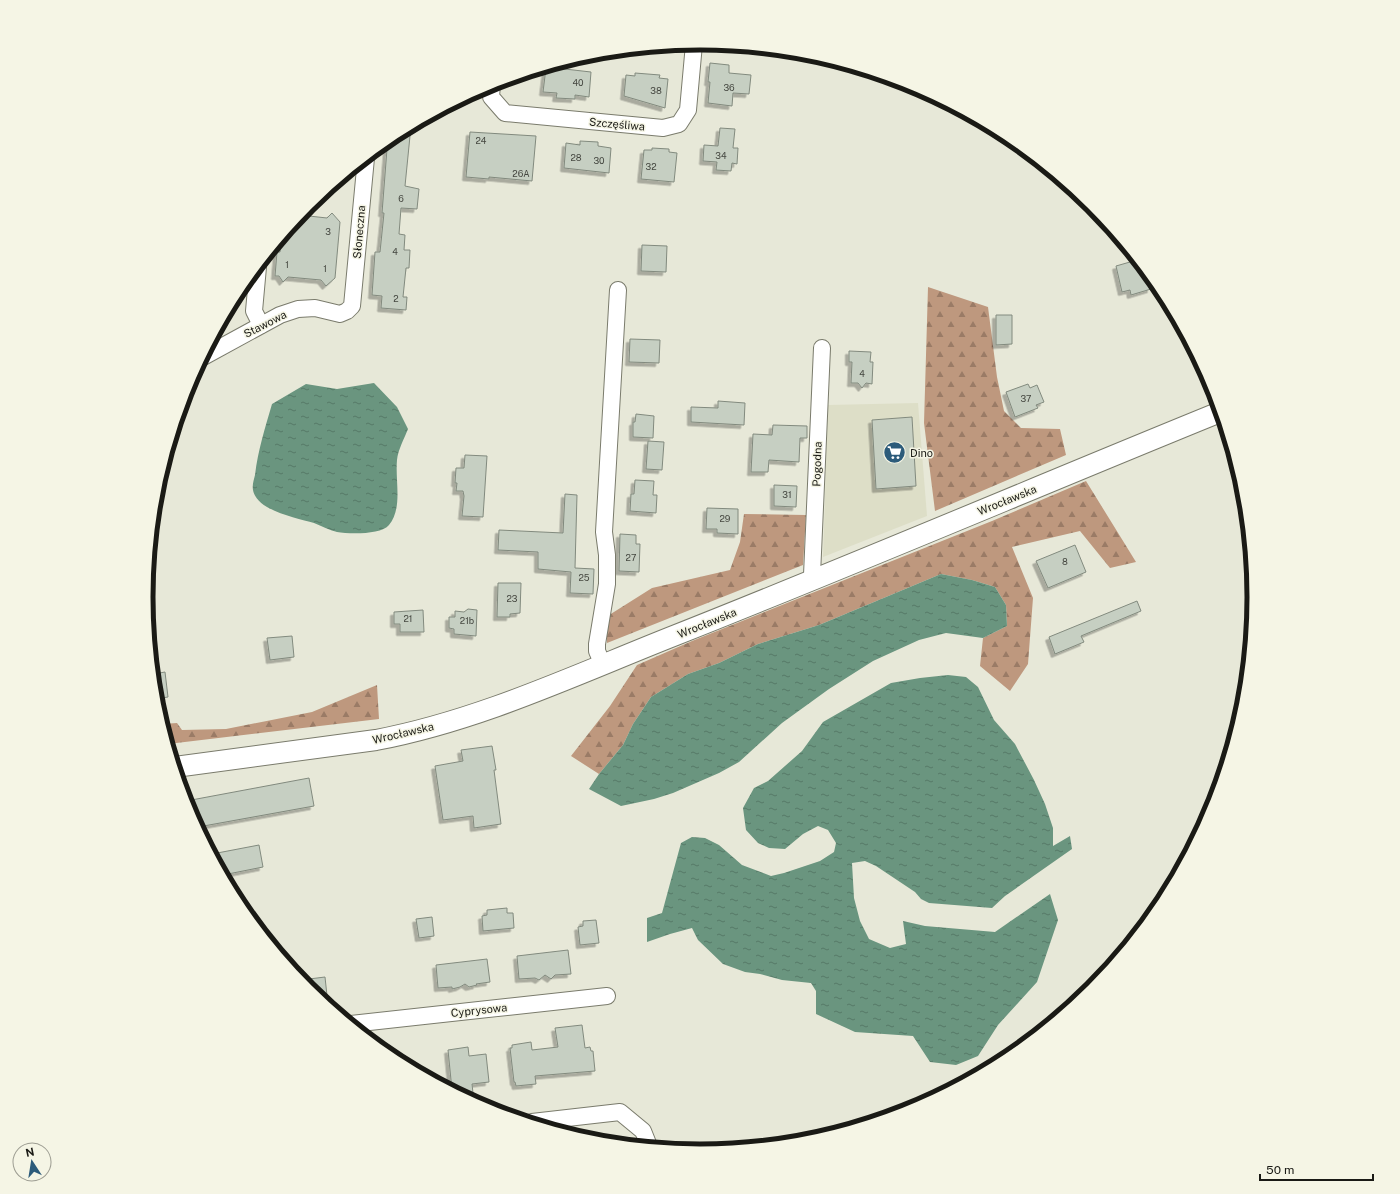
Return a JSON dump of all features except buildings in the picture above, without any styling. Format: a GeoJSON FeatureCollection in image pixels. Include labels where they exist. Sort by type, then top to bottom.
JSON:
{"type":"FeatureCollection","features":[{"type":"Feature","properties":{"kind":"main road","name":"Wrocławska"},"geometry":{"type":"LineString","coordinates":[[180,766],[368,741],[402,735],[477,714],[603,665],[1215,414]]}},
{"type":"Feature","properties":{"kind":"street","name":"Szczęśliwa"},"geometry":{"type":"LineString","coordinates":[[491,92],[491,97],[505,113],[663,128],[679,124],[688,110],[693,50]]}},
{"type":"Feature","properties":{"kind":"street","name":"Słoneczna"},"geometry":{"type":"LineString","coordinates":[[352,306],[365,164]]}},
{"type":"Feature","properties":{"kind":"street"},"geometry":{"type":"LineString","coordinates":[[257,276],[254,311],[261,325]]}},
{"type":"Feature","properties":{"kind":"street"},"geometry":{"type":"LineString","coordinates":[[603,665],[597,652],[597,644],[607,584],[608,555],[604,532],[618,290]]}},
{"type":"Feature","properties":{"kind":"street","name":"Stawowa"},"geometry":{"type":"LineString","coordinates":[[210,353],[280,315],[298,308],[315,308],[340,314],[347,311],[352,306]]}},
{"type":"Feature","properties":{"kind":"street","name":"Pogodna"},"geometry":{"type":"LineString","coordinates":[[813,579],[822,348]]}},
{"type":"Feature","properties":{"kind":"street","name":"Cyprysowa"},"geometry":{"type":"LineString","coordinates":[[358,1023],[607,996]]}},
{"type":"Feature","properties":{"kind":"street"},"geometry":{"type":"LineString","coordinates":[[543,1121],[620,1112],[643,1131],[647,1141]]}},
{"type":"Feature","properties":{"kind":"shaded area"},"geometry":{"type":"Polygon","coordinates":[[[918,403],[927,516],[823,557],[828,405],[918,403]]]}},
{"type":"Feature","properties":{"kind":"green space"},"geometry":{"type":"Polygon","coordinates":[[[928,287],[988,307],[997,377],[1004,411],[1021,428],[1060,429],[1066,455],[935,511],[924,423],[928,287]]]}},
{"type":"Feature","properties":{"kind":"green space"},"geometry":{"type":"Polygon","coordinates":[[[1086,481],[1136,562],[1110,568],[1080,531],[1012,547],[1033,598],[1028,664],[1010,691],[980,666],[983,638],[1007,626],[1006,605],[995,587],[972,580],[941,574],[819,625],[758,644],[719,663],[688,674],[651,697],[633,724],[623,745],[599,774],[571,756],[610,706],[637,665],[692,641],[992,521],[1086,481]]]}},
{"type":"Feature","properties":{"kind":"green space"},"geometry":{"type":"Polygon","coordinates":[[[744,514],[806,515],[803,565],[607,643],[606,617],[652,588],[730,570],[740,542],[744,514]]]}},
{"type":"Feature","properties":{"kind":"green space"},"geometry":{"type":"Polygon","coordinates":[[[377,685],[379,719],[173,743],[168,724],[177,723],[182,730],[226,729],[312,712],[377,685]]]}},
{"type":"Feature","properties":{"kind":"water"},"geometry":{"type":"Polygon","coordinates":[[[374,383],[397,407],[408,429],[398,456],[398,494],[396,511],[389,525],[379,531],[372,532],[337,532],[314,523],[288,516],[262,503],[256,497],[253,490],[253,484],[264,430],[272,404],[306,384],[337,389],[374,383]]]}},
{"type":"Feature","properties":{"kind":"water"},"geometry":{"type":"Polygon","coordinates":[[[941,574],[972,580],[995,587],[1006,605],[1007,626],[983,638],[946,633],[919,640],[873,661],[829,689],[782,723],[739,762],[719,773],[673,793],[654,799],[621,806],[589,789],[599,774],[623,745],[633,724],[651,697],[688,674],[719,663],[758,644],[819,625],[941,574]]]}},
{"type":"Feature","properties":{"kind":"water"},"geometry":{"type":"Polygon","coordinates":[[[948,675],[966,677],[978,687],[994,720],[1015,744],[1034,780],[1045,804],[1053,828],[1053,846],[1070,836],[1072,849],[1005,896],[992,908],[929,903],[921,899],[915,892],[876,866],[865,861],[852,863],[854,898],[860,921],[869,939],[890,948],[906,944],[903,921],[925,926],[995,932],[1050,894],[1058,920],[1037,982],[998,1025],[978,1056],[956,1065],[930,1062],[913,1036],[855,1032],[816,1014],[816,991],[811,983],[782,980],[760,974],[745,972],[723,964],[698,940],[692,928],[647,942],[647,918],[662,913],[681,843],[692,837],[705,838],[719,845],[742,865],[771,876],[820,861],[834,852],[836,843],[828,830],[818,826],[803,834],[785,849],[769,848],[758,843],[746,830],[743,808],[754,788],[768,781],[802,751],[823,722],[891,683],[948,675]]]}},
{"type":"Feature","properties":{"kind":"place","name":"Dino"},"geometry":{"type":"Point","coordinates":[894,453]}}]}
